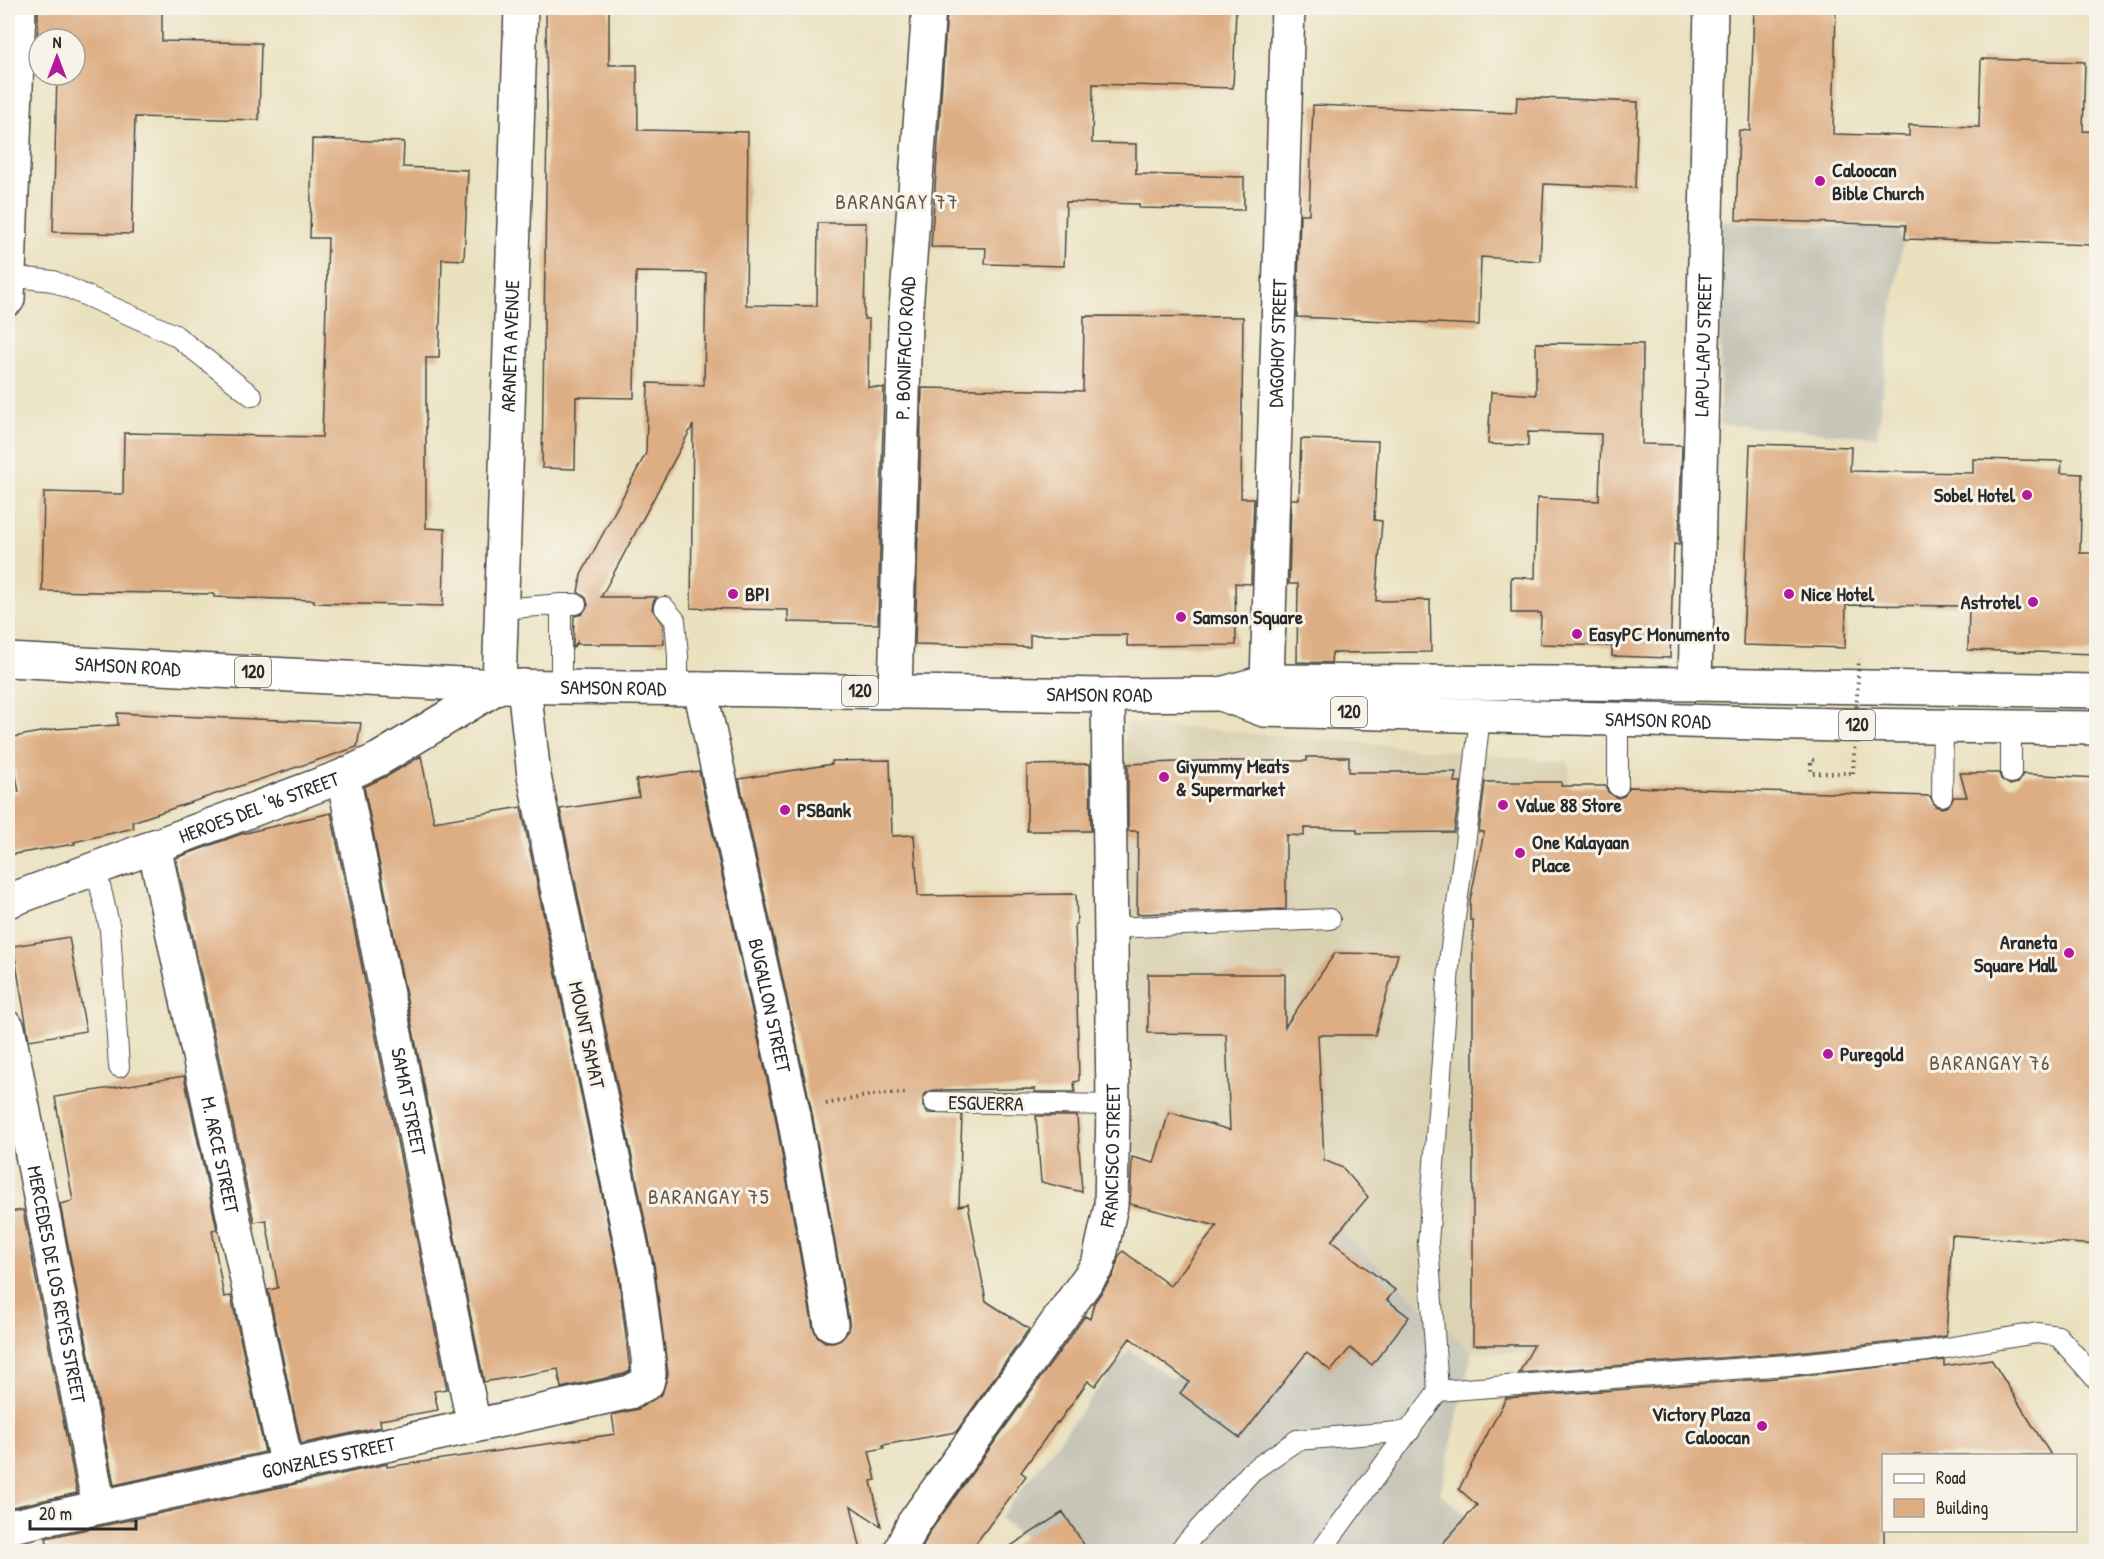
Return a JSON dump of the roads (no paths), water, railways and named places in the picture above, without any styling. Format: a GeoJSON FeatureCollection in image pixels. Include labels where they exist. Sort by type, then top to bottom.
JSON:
{"type":"FeatureCollection","features":[{"type":"Feature","properties":{"kind":"main road","name":"ARANETA AVENUE"},"geometry":{"type":"LineString","coordinates":[[511,686],[502,609],[502,556],[521,8]]}},
{"type":"Feature","properties":{"kind":"main road","name":"P. BONIFACIO ROAD"},"geometry":{"type":"LineString","coordinates":[[895,692],[905,323],[929,8]]}},
{"type":"Feature","properties":{"kind":"main road","name":"DAGOHOY STREET"},"geometry":{"type":"LineString","coordinates":[[1267,681],[1288,8]]}},
{"type":"Feature","properties":{"kind":"main road","name":"LAPU-LAPU STREET"},"geometry":{"type":"LineString","coordinates":[[1695,684],[1711,8]]}},
{"type":"Feature","properties":{"kind":"main road"},"geometry":{"type":"LineString","coordinates":[[8,288],[15,9]]}},
{"type":"Feature","properties":{"kind":"main road","name":"SAMSON ROAD"},"geometry":{"type":"LineString","coordinates":[[8,660],[511,686],[895,692],[1221,694],[1267,681],[1695,684],[2097,691]]}},
{"type":"Feature","properties":{"kind":"main road","name":"HEROES DEL '96 STREET"},"geometry":{"type":"LineString","coordinates":[[8,901],[343,776],[380,759],[511,686]]}},
{"type":"Feature","properties":{"kind":"main road","name":"MOUNT SAMAT"},"geometry":{"type":"LineString","coordinates":[[511,686],[534,776],[636,1268],[648,1358],[647,1383]]}},
{"type":"Feature","properties":{"kind":"main road","name":"BUGALLON STREET"},"geometry":{"type":"LineString","coordinates":[[689,688],[793,1111],[831,1324]]}},
{"type":"Feature","properties":{"kind":"main road","name":"FRANCISCO STREET"},"geometry":{"type":"LineString","coordinates":[[900,1551],[912,1524],[1098,1265],[1111,1206],[1113,1105],[1108,694]]}},
{"type":"Feature","properties":{"kind":"main road","name":"SAMSON ROAD"},"geometry":{"type":"LineString","coordinates":[[1221,694],[1264,710],[2097,728]]}},
{"type":"Feature","properties":{"kind":"main road","name":"SAMAT STREET"},"geometry":{"type":"LineString","coordinates":[[343,776],[474,1426]]}},
{"type":"Feature","properties":{"kind":"main road","name":"M. ARCE STREET"},"geometry":{"type":"LineString","coordinates":[[154,846],[286,1467]]}},
{"type":"Feature","properties":{"kind":"main road","name":"MERCEDES DE LOS REYES STREET"},"geometry":{"type":"LineString","coordinates":[[8,1028],[99,1507]]}},
{"type":"Feature","properties":{"kind":"main road","name":"GONZALES STREET"},"geometry":{"type":"LineString","coordinates":[[8,1527],[630,1392],[647,1383]]}},
{"type":"Feature","properties":{"kind":"lane"},"geometry":{"type":"LineString","coordinates":[[8,288],[53,281],[175,335],[252,396]]}},
{"type":"Feature","properties":{"kind":"lane"},"geometry":{"type":"LineString","coordinates":[[502,609],[568,604],[561,687]]}},
{"type":"Feature","properties":{"kind":"lane"},"geometry":{"type":"LineString","coordinates":[[664,607],[675,620],[678,656],[689,688]]}},
{"type":"Feature","properties":{"kind":"lane"},"geometry":{"type":"LineString","coordinates":[[1320,1551],[1438,1391],[1428,1243],[1450,955],[1480,715]]}},
{"type":"Feature","properties":{"kind":"lane"},"geometry":{"type":"LineString","coordinates":[[1618,719],[1618,786]]}},
{"type":"Feature","properties":{"kind":"lane"},"geometry":{"type":"LineString","coordinates":[[1942,796],[1943,726]]}},
{"type":"Feature","properties":{"kind":"lane"},"geometry":{"type":"LineString","coordinates":[[2011,727],[2011,773]]}},
{"type":"Feature","properties":{"kind":"lane"},"geometry":{"type":"LineString","coordinates":[[96,868],[110,929],[119,1067]]}},
{"type":"Feature","properties":{"kind":"lane"},"geometry":{"type":"LineString","coordinates":[[1111,928],[1330,919]]}},
{"type":"Feature","properties":{"kind":"lane","name":"ESGUERRA"},"geometry":{"type":"LineString","coordinates":[[934,1102],[1113,1105]]}},
{"type":"Feature","properties":{"kind":"lane"},"geometry":{"type":"LineString","coordinates":[[1438,1391],[1788,1365],[1928,1350],[2037,1333],[2058,1336],[2097,1379]]}},
{"type":"Feature","properties":{"kind":"lane"},"geometry":{"type":"LineString","coordinates":[[1178,1551],[1252,1471],[1297,1440],[1410,1431]]}},
{"type":"Feature","properties":{"kind":"place","name":"Caloocan Bible Church"},"geometry":{"type":"Point","coordinates":[1820,181]}},
{"type":"Feature","properties":{"kind":"place","name":"Sobel Hotel"},"geometry":{"type":"Point","coordinates":[2027,495]}},
{"type":"Feature","properties":{"kind":"place","name":"BPI"},"geometry":{"type":"Point","coordinates":[733,594]}},
{"type":"Feature","properties":{"kind":"place","name":"Nice Hotel"},"geometry":{"type":"Point","coordinates":[1789,594]}},
{"type":"Feature","properties":{"kind":"place","name":"Astrotel"},"geometry":{"type":"Point","coordinates":[2033,602]}},
{"type":"Feature","properties":{"kind":"place","name":"Samson Square"},"geometry":{"type":"Point","coordinates":[1181,617]}},
{"type":"Feature","properties":{"kind":"place","name":"EasyPC Monumento"},"geometry":{"type":"Point","coordinates":[1577,634]}},
{"type":"Feature","properties":{"kind":"place","name":"Giyummy Meats & Supermarket"},"geometry":{"type":"Point","coordinates":[1164,777]}},
{"type":"Feature","properties":{"kind":"place","name":"Value 88 Store"},"geometry":{"type":"Point","coordinates":[1503,805]}},
{"type":"Feature","properties":{"kind":"place","name":"PSBank"},"geometry":{"type":"Point","coordinates":[785,810]}},
{"type":"Feature","properties":{"kind":"place","name":"One Kalayaan Place"},"geometry":{"type":"Point","coordinates":[1520,853]}},
{"type":"Feature","properties":{"kind":"place","name":"Araneta Square Mall"},"geometry":{"type":"Point","coordinates":[2069,953]}},
{"type":"Feature","properties":{"kind":"place","name":"Puregold"},"geometry":{"type":"Point","coordinates":[1828,1054]}},
{"type":"Feature","properties":{"kind":"place","name":"Victory Plaza Caloocan"},"geometry":{"type":"Point","coordinates":[1762,1426]}},
{"type":"Feature","properties":{"kind":"district","name":"BARANGAY 77"},"geometry":{"type":"Point","coordinates":[897,202]}},
{"type":"Feature","properties":{"kind":"district","name":"BARANGAY 76"},"geometry":{"type":"Point","coordinates":[1990,1063]}},
{"type":"Feature","properties":{"kind":"district","name":"BARANGAY 75"},"geometry":{"type":"Point","coordinates":[709,1197]}}]}
